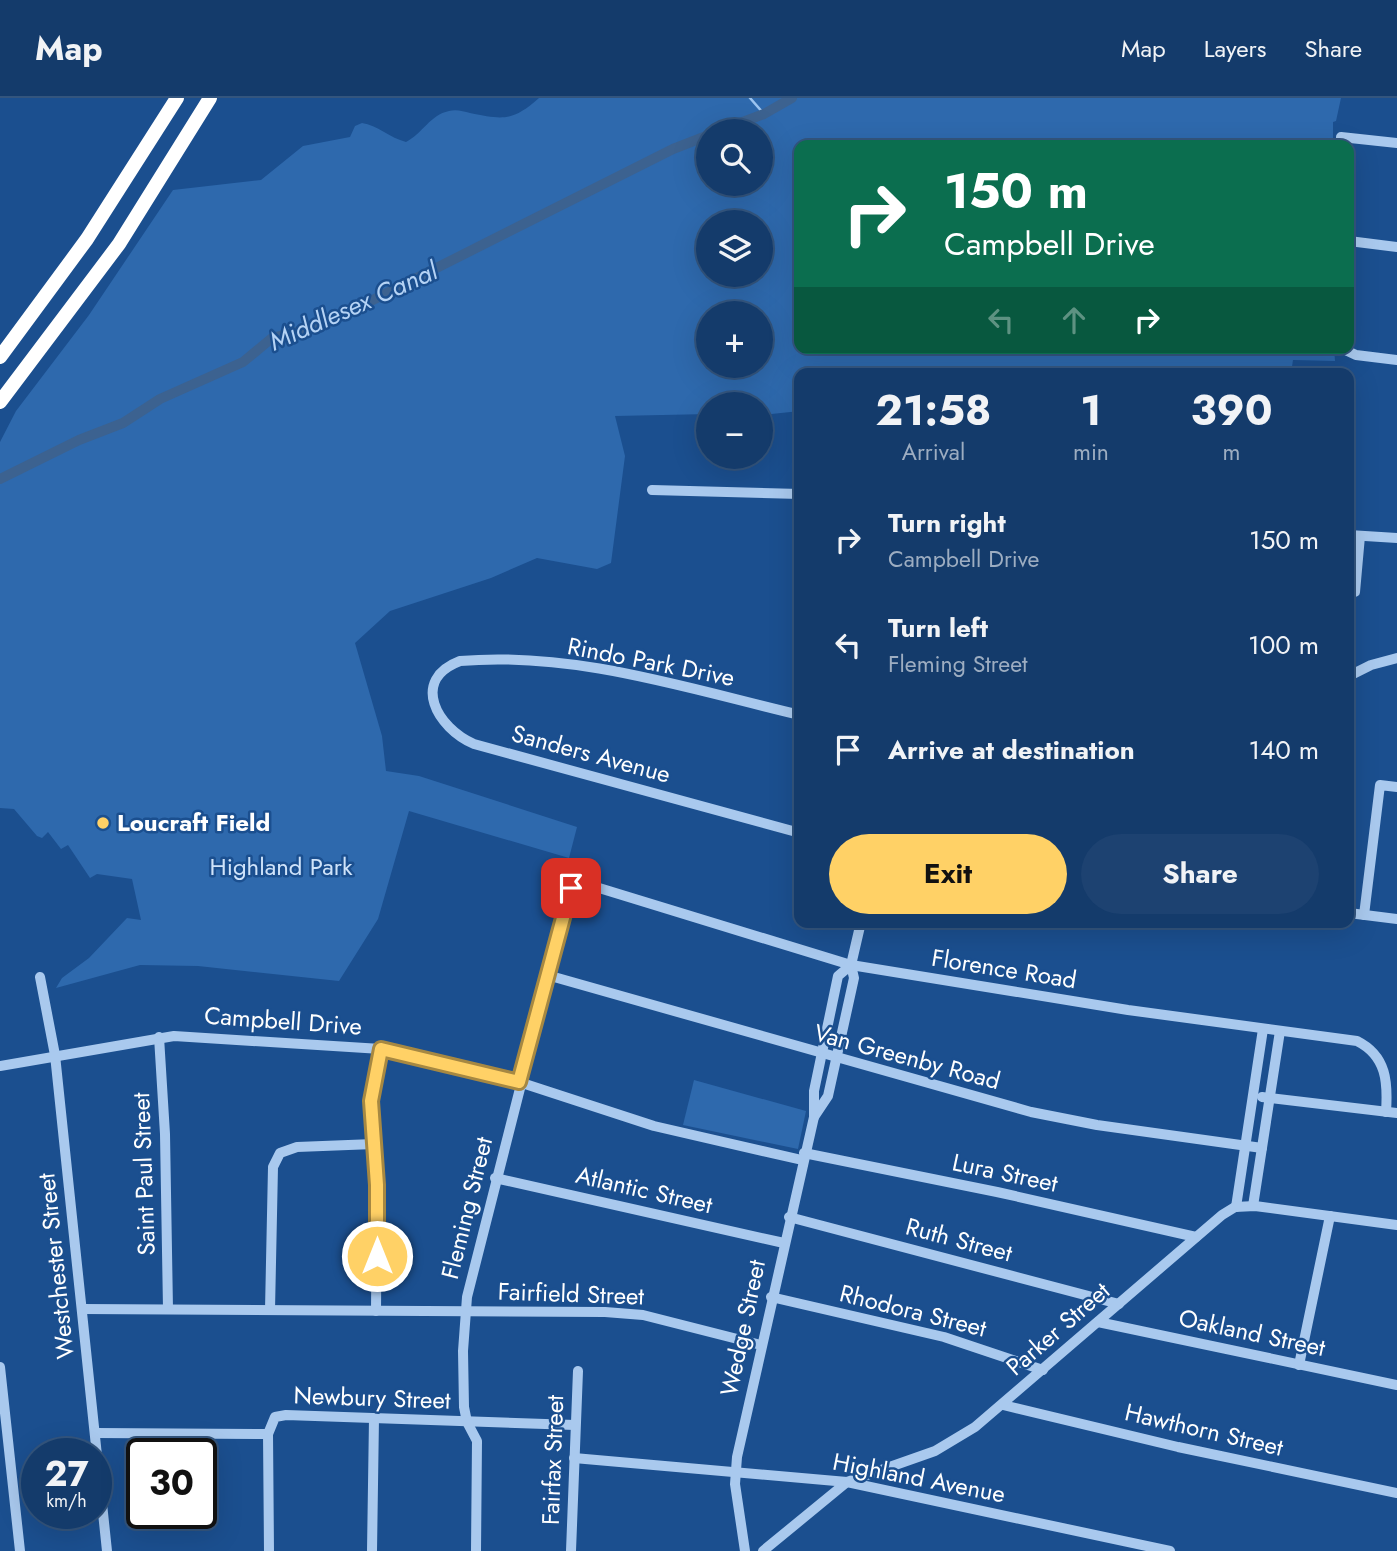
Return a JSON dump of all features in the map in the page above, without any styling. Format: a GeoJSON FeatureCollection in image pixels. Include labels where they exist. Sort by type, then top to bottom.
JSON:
{"type":"FeatureCollection","features":[{"type":"Feature","properties":{"kind":"highway"},"geometry":{"type":"LineString","coordinates":[[0,357],[88,239],[177,98]]}},
{"type":"Feature","properties":{"kind":"highway"},"geometry":{"type":"LineString","coordinates":[[0,402],[119,244],[210,98]]}},
{"type":"Feature","properties":{"kind":"street"},"geometry":{"type":"LineString","coordinates":[[1354,141],[1397,143]]}},
{"type":"Feature","properties":{"kind":"street"},"geometry":{"type":"LineString","coordinates":[[1354,242],[1397,247]]}},
{"type":"Feature","properties":{"kind":"street"},"geometry":{"type":"LineString","coordinates":[[1354,352],[1397,360]]}},
{"type":"Feature","properties":{"kind":"street"},"geometry":{"type":"LineString","coordinates":[[652,490],[794,494]]}},
{"type":"Feature","properties":{"kind":"street"},"geometry":{"type":"LineString","coordinates":[[1355,592],[1355,535],[1397,538]]}},
{"type":"Feature","properties":{"kind":"street"},"geometry":{"type":"LineString","coordinates":[[1354,674],[1371,665],[1397,658]]}},
{"type":"Feature","properties":{"kind":"street","name":"Rindo Park Drive"},"geometry":{"type":"LineString","coordinates":[[451,665],[479,660],[608,670],[794,714]]}},
{"type":"Feature","properties":{"kind":"street","name":"Sanders Avenue"},"geometry":{"type":"LineString","coordinates":[[451,665],[437,675],[433,696],[443,722],[462,739],[794,831]]}},
{"type":"Feature","properties":{"kind":"street"},"geometry":{"type":"LineString","coordinates":[[1364,915],[1380,785],[1397,787]]}},
{"type":"Feature","properties":{"kind":"street","name":"Florence Road"},"geometry":{"type":"LineString","coordinates":[[573,880],[851,965],[969,986],[1347,1039],[1367,1046],[1384,1070],[1392,1113]]}},
{"type":"Feature","properties":{"kind":"street","name":"Fleming Street"},"geometry":{"type":"LineString","coordinates":[[476,1551],[477,1441],[467,1422],[463,1369],[465,1312],[519,1082],[573,880]]}},
{"type":"Feature","properties":{"kind":"street"},"geometry":{"type":"LineString","coordinates":[[1354,914],[1397,919]]}},
{"type":"Feature","properties":{"kind":"street"},"geometry":{"type":"LineString","coordinates":[[851,965],[860,928]]}},
{"type":"Feature","properties":{"kind":"street","name":"Wedge Street"},"geometry":{"type":"LineString","coordinates":[[744,1551],[735,1473],[771,1297],[814,1117],[814,1091],[838,976],[851,965],[854,978],[828,1096],[814,1117]]}},
{"type":"Feature","properties":{"kind":"street","name":"Van Greenby Road"},"geometry":{"type":"LineString","coordinates":[[547,975],[836,1060],[1063,1119],[1262,1148]]}},
{"type":"Feature","properties":{"kind":"street","name":"Westchester Street"},"geometry":{"type":"LineString","coordinates":[[40,977],[55,1055],[107,1551]]}},
{"type":"Feature","properties":{"kind":"street"},"geometry":{"type":"LineString","coordinates":[[1263,1029],[1237,1207],[1253,1206],[1397,1225]]}},
{"type":"Feature","properties":{"kind":"street"},"geometry":{"type":"LineString","coordinates":[[1253,1206],[1280,1031]]}},
{"type":"Feature","properties":{"kind":"street","name":"Campbell Drive"},"geometry":{"type":"LineString","coordinates":[[0,1066],[159,1037],[214,1037],[381,1049],[519,1082],[654,1126],[803,1157]]}},
{"type":"Feature","properties":{"kind":"street","name":"Saint Paul Street"},"geometry":{"type":"LineString","coordinates":[[159,1037],[165,1134],[168,1309]]}},
{"type":"Feature","properties":{"kind":"street"},"geometry":{"type":"LineString","coordinates":[[376,1311],[377,1185],[371,1101],[381,1049]]}},
{"type":"Feature","properties":{"kind":"street"},"geometry":{"type":"LineString","coordinates":[[1253,1096],[1392,1113]]}},
{"type":"Feature","properties":{"kind":"street"},"geometry":{"type":"LineString","coordinates":[[270,1310],[273,1167],[281,1152],[297,1147],[374,1144]]}},
{"type":"Feature","properties":{"kind":"street","name":"Lura Street"},"geometry":{"type":"LineString","coordinates":[[803,1157],[997,1192],[1196,1237]]}},
{"type":"Feature","properties":{"kind":"street","name":"Atlantic Street"},"geometry":{"type":"LineString","coordinates":[[495,1178],[783,1243]]}},
{"type":"Feature","properties":{"kind":"street","name":"Parker Street"},"geometry":{"type":"LineString","coordinates":[[763,1551],[847,1482],[934,1451],[975,1427],[1222,1215],[1237,1207]]}},
{"type":"Feature","properties":{"kind":"street"},"geometry":{"type":"LineString","coordinates":[[1299,1365],[1331,1216]]}},
{"type":"Feature","properties":{"kind":"street","name":"Ruth Street"},"geometry":{"type":"LineString","coordinates":[[789,1217],[1118,1304]]}},
{"type":"Feature","properties":{"kind":"street","name":"Rhodora Street"},"geometry":{"type":"LineString","coordinates":[[771,1297],[944,1337],[1043,1370]]}},
{"type":"Feature","properties":{"kind":"street","name":"Fairfield Street"},"geometry":{"type":"LineString","coordinates":[[82,1309],[622,1313],[761,1345]]}},
{"type":"Feature","properties":{"kind":"street","name":"Oakland Street"},"geometry":{"type":"LineString","coordinates":[[1098,1322],[1397,1385]]}},
{"type":"Feature","properties":{"kind":"street"},"geometry":{"type":"LineString","coordinates":[[0,1370],[20,1551]]}},
{"type":"Feature","properties":{"kind":"street","name":"Fairfax Street"},"geometry":{"type":"LineString","coordinates":[[571,1551],[578,1371]]}},
{"type":"Feature","properties":{"kind":"street","name":"Hawthorn Street"},"geometry":{"type":"LineString","coordinates":[[1003,1405],[1178,1447],[1397,1493]]}},
{"type":"Feature","properties":{"kind":"street","name":"Newbury Street"},"geometry":{"type":"LineString","coordinates":[[95,1433],[268,1434],[271,1421],[279,1416],[575,1425]]}},
{"type":"Feature","properties":{"kind":"street"},"geometry":{"type":"LineString","coordinates":[[372,1551],[374,1418]]}},
{"type":"Feature","properties":{"kind":"street"},"geometry":{"type":"LineString","coordinates":[[268,1434],[269,1551]]}},
{"type":"Feature","properties":{"kind":"street","name":"Highland Avenue"},"geometry":{"type":"LineString","coordinates":[[573,1458],[847,1482],[1170,1551]]}},
{"type":"Feature","properties":{"kind":"green space","name":"Highland Park"},"geometry":{"type":"Polygon","coordinates":[[[539,98],[1341,98],[1336,121],[1333,122],[1333,140],[794,140],[794,354],[1334,354],[1335,361],[1293,360],[1292,368],[794,368],[794,412],[773,414],[773,392],[696,392],[696,414],[615,416],[625,456],[611,563],[597,569],[537,558],[491,578],[390,611],[355,643],[382,736],[386,771],[419,776],[577,827],[569,858],[409,811],[378,919],[339,981],[198,966],[140,965],[56,988],[62,978],[89,958],[127,918],[141,920],[132,879],[97,874],[90,878],[68,845],[61,849],[48,832],[42,838],[37,836],[14,809],[0,808],[0,442],[16,411],[89,315],[173,190],[261,180],[303,146],[350,137],[355,126],[362,123],[406,142],[437,116],[449,111],[460,110],[500,117],[515,115],[539,98]]]}},
{"type":"Feature","properties":{"kind":"green space"},"geometry":{"type":"Polygon","coordinates":[[[694,1080],[806,1111],[798,1149],[683,1125],[694,1080]]]}},
{"type":"Feature","properties":{"kind":"waterway"},"geometry":{"type":"LineString","coordinates":[[750,98],[764,114]]}},
{"type":"Feature","properties":{"kind":"waterway","name":"Middlesex Canal"},"geometry":{"type":"LineString","coordinates":[[751,119],[792,98]]}},
{"type":"Feature","properties":{"kind":"waterway","name":"Middlesex Canal"},"geometry":{"type":"LineString","coordinates":[[0,479],[79,440],[123,423],[160,399],[243,362],[272,338],[323,325],[673,149],[696,140]]}},
{"type":"Feature","properties":{"kind":"place","name":"Loucraft Field"},"geometry":{"type":"Point","coordinates":[103,823]}},
{"type":"Feature","properties":{"kind":"route"},"geometry":{"type":"LineString","coordinates":[[377,1256],[377,1185],[371,1101],[381,1049],[519,1082],[571,888]]}}]}
